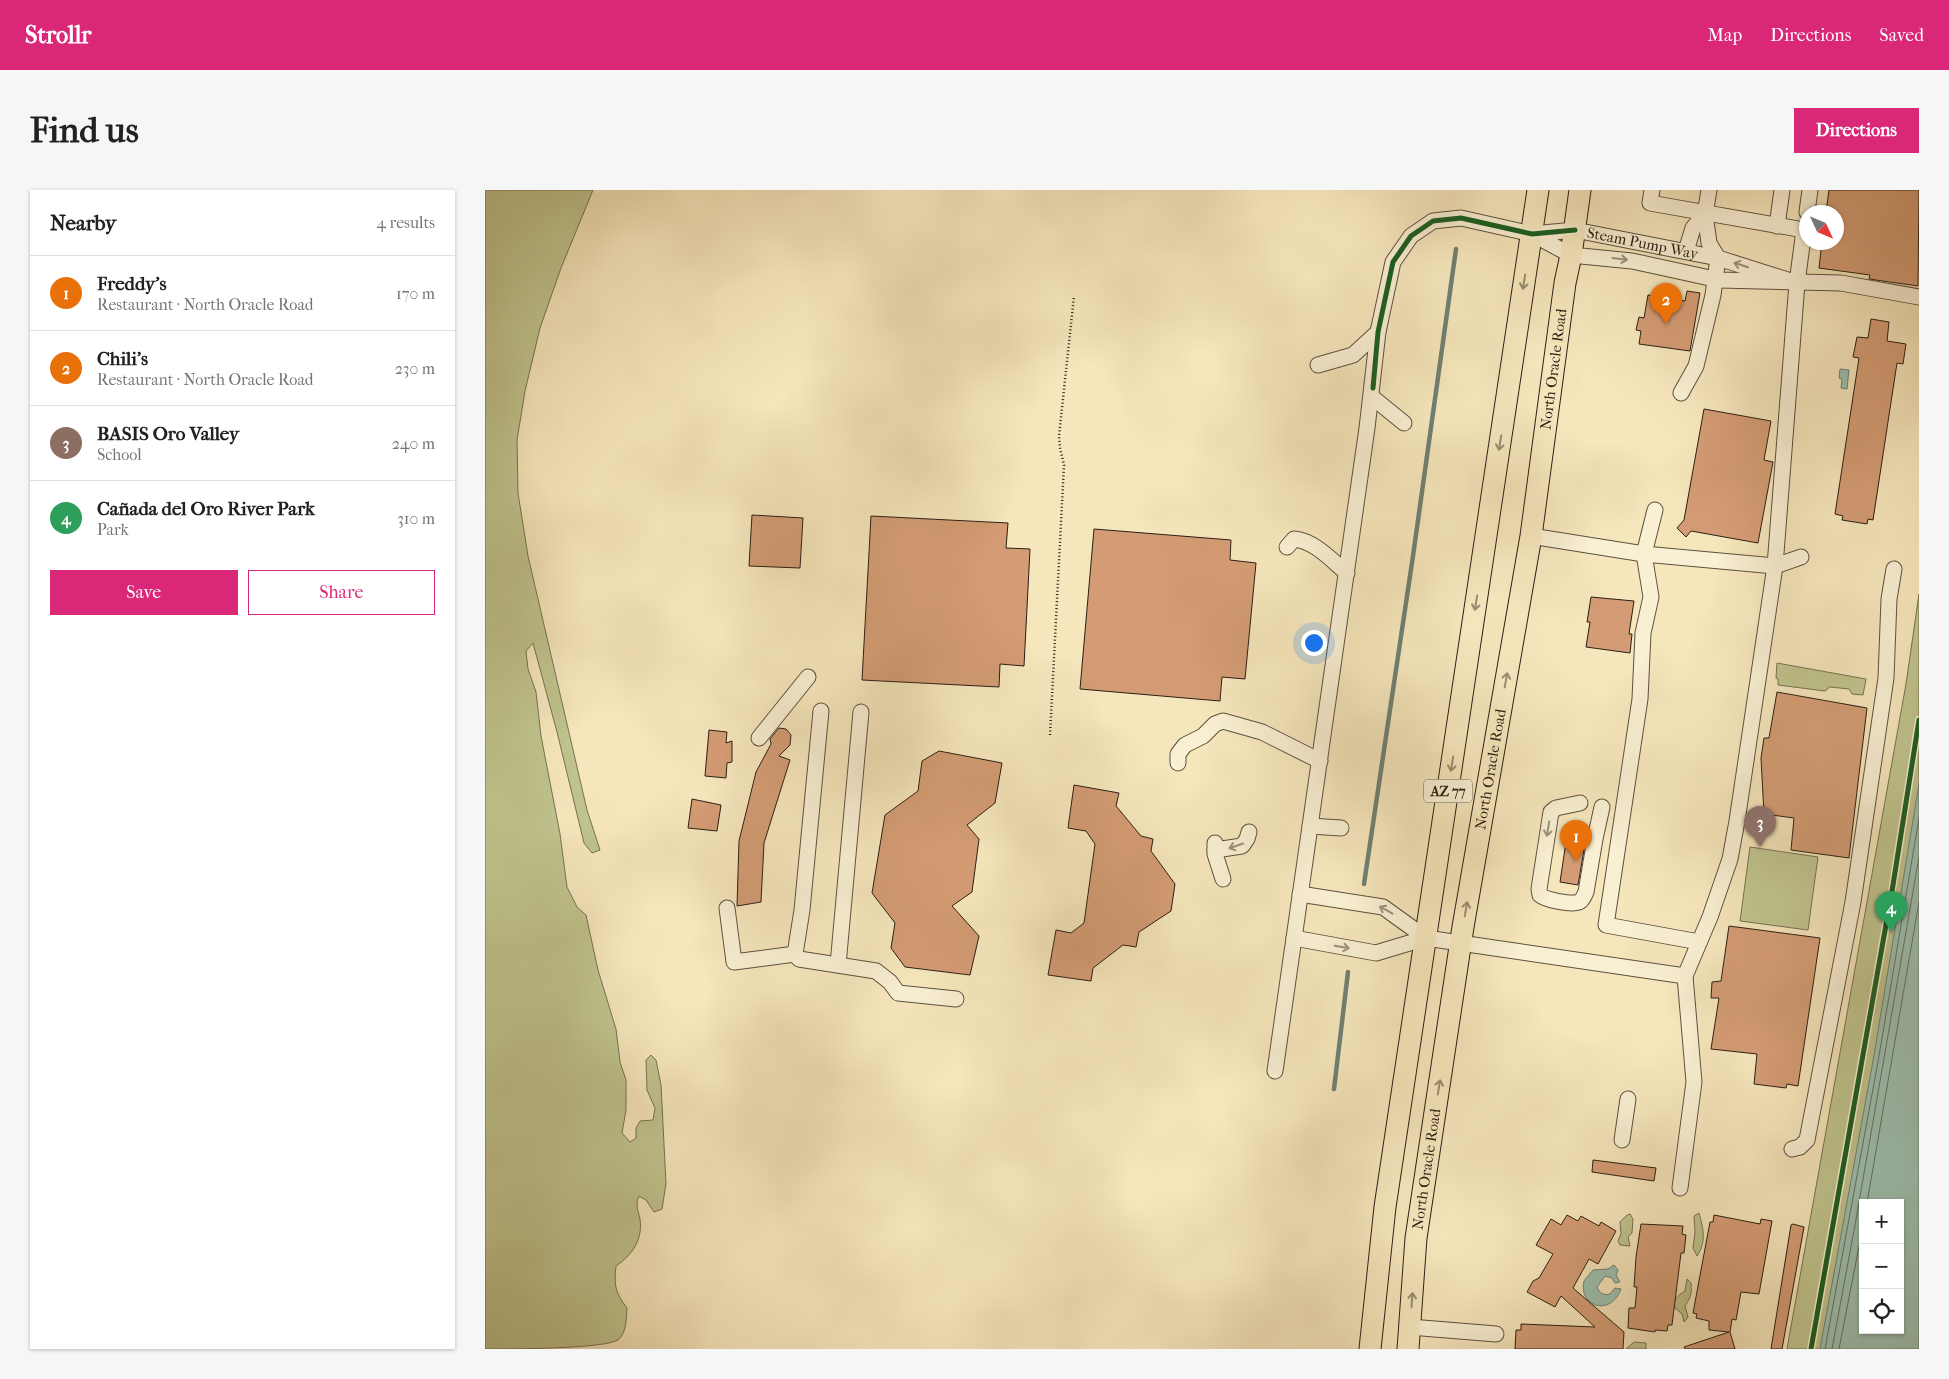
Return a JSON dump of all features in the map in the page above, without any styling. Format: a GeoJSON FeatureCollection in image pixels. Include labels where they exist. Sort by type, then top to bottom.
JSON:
{"type":"FeatureCollection","features":[{"type":"Feature","properties":{"kind":"highway","name":"AZ 77"},"geometry":{"type":"LineString","coordinates":[[1370,1349],[1385,1207],[1538,190]]}},
{"type":"Feature","properties":{"kind":"highway","name":"North Oracle Road"},"geometry":{"type":"LineString","coordinates":[[1408,1349],[1416,1238],[1461,943],[1531,536],[1565,283],[1581,190]]}},
{"type":"Feature","properties":{"kind":"street"},"geometry":{"type":"LineString","coordinates":[[1652,190],[1650,203],[1799,229]]}},
{"type":"Feature","properties":{"kind":"street"},"geometry":{"type":"LineString","coordinates":[[1681,393],[1696,366],[1718,258],[1709,243],[1705,214],[1709,190]]}},
{"type":"Feature","properties":{"kind":"street"},"geometry":{"type":"LineString","coordinates":[[1777,226],[1782,190]]}},
{"type":"Feature","properties":{"kind":"street"},"geometry":{"type":"LineString","coordinates":[[1808,205],[1810,190]]}},
{"type":"Feature","properties":{"kind":"street"},"geometry":{"type":"LineString","coordinates":[[1686,251],[1693,228],[1705,214]]}},
{"type":"Feature","properties":{"kind":"street","name":"Steam Pump Way"},"geometry":{"type":"LineString","coordinates":[[1275,1071],[1347,573],[1372,393],[1378,332],[1393,262],[1411,236],[1433,221],[1461,218],[1532,234],[1575,230],[1686,251],[1718,258],[1797,283]]}},
{"type":"Feature","properties":{"kind":"street"},"geometry":{"type":"LineString","coordinates":[[1532,234],[1571,255]]}},
{"type":"Feature","properties":{"kind":"street"},"geometry":{"type":"LineString","coordinates":[[1680,1188],[1694,1082],[1685,976],[1730,859],[1775,566],[1797,283],[1801,250]]}},
{"type":"Feature","properties":{"kind":"street","name":"Steam Pump Way"},"geometry":{"type":"LineString","coordinates":[[1571,255],[1633,261],[1715,279],[1841,283],[1919,297]]}},
{"type":"Feature","properties":{"kind":"street"},"geometry":{"type":"LineString","coordinates":[[1318,365],[1353,355],[1378,332]]}},
{"type":"Feature","properties":{"kind":"street"},"geometry":{"type":"LineString","coordinates":[[1372,393],[1403,423]]}},
{"type":"Feature","properties":{"kind":"street"},"geometry":{"type":"LineString","coordinates":[[1655,510],[1644,554],[1651,597],[1643,633],[1640,699],[1606,925],[1699,942]]}},
{"type":"Feature","properties":{"kind":"street"},"geometry":{"type":"LineString","coordinates":[[1531,536],[1644,554],[1775,566],[1801,557]]}},
{"type":"Feature","properties":{"kind":"street"},"geometry":{"type":"LineString","coordinates":[[1287,548],[1294,539],[1305,540],[1347,573]]}},
{"type":"Feature","properties":{"kind":"street"},"geometry":{"type":"LineString","coordinates":[[1792,1149],[1800,1147],[1807,1140],[1853,902],[1886,678],[1889,599],[1894,570]]}},
{"type":"Feature","properties":{"kind":"street"},"geometry":{"type":"LineString","coordinates":[[759,738],[808,678]]}},
{"type":"Feature","properties":{"kind":"street"},"geometry":{"type":"LineString","coordinates":[[821,711],[802,910],[795,954],[799,959],[876,971],[890,982],[898,993],[955,999]]}},
{"type":"Feature","properties":{"kind":"street"},"geometry":{"type":"LineString","coordinates":[[838,965],[861,712]]}},
{"type":"Feature","properties":{"kind":"street"},"geometry":{"type":"LineString","coordinates":[[1178,763],[1178,754],[1185,745],[1203,736],[1215,724],[1223,721],[1262,732],[1320,761]]}},
{"type":"Feature","properties":{"kind":"street"},"geometry":{"type":"LineString","coordinates":[[1580,803],[1556,808],[1551,812],[1539,889],[1540,894],[1545,899],[1572,903],[1583,899],[1586,892],[1602,807]]}},
{"type":"Feature","properties":{"kind":"street"},"geometry":{"type":"LineString","coordinates":[[1310,826],[1341,828]]}},
{"type":"Feature","properties":{"kind":"street"},"geometry":{"type":"LineString","coordinates":[[1223,879],[1215,846],[1242,846],[1249,832]]}},
{"type":"Feature","properties":{"kind":"street"},"geometry":{"type":"LineString","coordinates":[[1301,894],[1383,907],[1426,938]]}},
{"type":"Feature","properties":{"kind":"street"},"geometry":{"type":"LineString","coordinates":[[727,908],[734,962],[795,954]]}},
{"type":"Feature","properties":{"kind":"street"},"geometry":{"type":"LineString","coordinates":[[1294,938],[1376,953],[1426,938],[1685,976]]}},
{"type":"Feature","properties":{"kind":"street"},"geometry":{"type":"LineString","coordinates":[[1622,1140],[1628,1099]]}},
{"type":"Feature","properties":{"kind":"street"},"geometry":{"type":"LineString","coordinates":[[1410,1327],[1496,1334]]}},
{"type":"Feature","properties":{"kind":"path"},"geometry":{"type":"LineString","coordinates":[[1050,735],[1064,465],[1059,436],[1074,296]]}},
{"type":"Feature","properties":{"kind":"green space"},"geometry":{"type":"Polygon","coordinates":[[[485,190],[593,190],[561,268],[540,328],[525,391],[517,440],[518,493],[528,556],[587,810],[600,850],[592,853],[584,843],[533,643],[526,651],[528,669],[536,692],[541,736],[560,834],[567,887],[577,907],[586,915],[598,970],[616,1029],[620,1062],[626,1080],[626,1110],[622,1133],[630,1142],[636,1138],[636,1128],[640,1121],[653,1120],[655,1108],[647,1090],[646,1060],[651,1055],[656,1060],[661,1085],[666,1184],[662,1209],[654,1212],[646,1200],[639,1196],[637,1205],[640,1219],[640,1234],[631,1252],[616,1266],[616,1288],[627,1308],[621,1337],[609,1343],[576,1347],[485,1349],[485,190]]]}},
{"type":"Feature","properties":{"kind":"green space"},"geometry":{"type":"Polygon","coordinates":[[[1919,594],[1919,1349],[1787,1349],[1906,684],[1919,594]]]}},
{"type":"Feature","properties":{"kind":"green space"},"geometry":{"type":"Polygon","coordinates":[[[1777,663],[1866,679],[1863,695],[1852,694],[1849,689],[1830,687],[1825,691],[1778,685],[1778,679],[1776,678],[1777,663]]]}},
{"type":"Feature","properties":{"kind":"green space"},"geometry":{"type":"Polygon","coordinates":[[[1750,847],[1818,857],[1808,930],[1740,921],[1750,847]]]}},
{"type":"Feature","properties":{"kind":"green space"},"geometry":{"type":"Polygon","coordinates":[[[1699,1213],[1703,1229],[1703,1240],[1697,1256],[1693,1248],[1694,1216],[1699,1213]]]}},
{"type":"Feature","properties":{"kind":"green space"},"geometry":{"type":"Polygon","coordinates":[[[1630,1214],[1633,1219],[1632,1233],[1628,1237],[1630,1246],[1620,1245],[1618,1241],[1621,1234],[1620,1222],[1630,1214]]]}},
{"type":"Feature","properties":{"kind":"green space"},"geometry":{"type":"Polygon","coordinates":[[[1687,1279],[1691,1283],[1691,1290],[1690,1297],[1685,1306],[1688,1317],[1684,1322],[1682,1314],[1675,1308],[1675,1300],[1685,1291],[1687,1279]]]}},
{"type":"Feature","properties":{"kind":"green space"},"geometry":{"type":"Polygon","coordinates":[[[1634,1342],[1646,1343],[1646,1349],[1626,1349],[1634,1342]]]}},
{"type":"Feature","properties":{"kind":"water"},"geometry":{"type":"Polygon","coordinates":[[[1840,369],[1849,370],[1847,389],[1841,388],[1840,369]]]}},
{"type":"Feature","properties":{"kind":"water"},"geometry":{"type":"Polygon","coordinates":[[[1919,784],[1919,1349],[1820,1349],[1873,1061],[1919,784]]]}},
{"type":"Feature","properties":{"kind":"water"},"geometry":{"type":"Polygon","coordinates":[[[1614,1265],[1618,1270],[1616,1275],[1620,1282],[1615,1283],[1612,1278],[1605,1276],[1597,1287],[1600,1292],[1606,1295],[1610,1294],[1615,1288],[1621,1289],[1616,1298],[1603,1306],[1590,1302],[1583,1290],[1584,1281],[1593,1270],[1608,1269],[1614,1265]]]}},
{"type":"Feature","properties":{"kind":"building"},"geometry":{"type":"Polygon","coordinates":[[[1829,190],[1919,190],[1918,286],[1869,279],[1870,275],[1819,268],[1821,250],[1844,250],[1844,205],[1827,205],[1829,190]]]}},
{"type":"Feature","properties":{"kind":"building"},"geometry":{"type":"Polygon","coordinates":[[[1687,291],[1700,293],[1690,351],[1639,344],[1641,331],[1636,330],[1639,317],[1644,318],[1648,295],[1685,301],[1687,291]]]}},
{"type":"Feature","properties":{"kind":"building"},"geometry":{"type":"Polygon","coordinates":[[[1871,319],[1889,322],[1887,341],[1906,344],[1903,364],[1897,363],[1873,520],[1868,519],[1867,524],[1842,520],[1843,516],[1835,514],[1859,358],[1853,357],[1857,337],[1868,338],[1871,319]]]}},
{"type":"Feature","properties":{"kind":"building"},"geometry":{"type":"Polygon","coordinates":[[[1704,409],[1771,421],[1764,460],[1773,462],[1758,543],[1691,531],[1686,537],[1677,528],[1684,520],[1704,409]]]}},
{"type":"Feature","properties":{"kind":"building"},"geometry":{"type":"Polygon","coordinates":[[[752,515],[803,518],[800,568],[749,566],[752,515]]]}},
{"type":"Feature","properties":{"kind":"building"},"geometry":{"type":"Polygon","coordinates":[[[871,516],[1008,523],[1006,548],[1030,549],[1024,666],[1000,664],[999,687],[862,680],[871,516]]]}},
{"type":"Feature","properties":{"kind":"building"},"geometry":{"type":"Polygon","coordinates":[[[1094,529],[1231,540],[1230,560],[1256,563],[1245,679],[1222,677],[1220,701],[1080,689],[1094,529]]]}},
{"type":"Feature","properties":{"kind":"building"},"geometry":{"type":"Polygon","coordinates":[[[1591,597],[1634,601],[1629,634],[1632,634],[1630,653],[1586,647],[1591,597]]]}},
{"type":"Feature","properties":{"kind":"building"},"geometry":{"type":"Polygon","coordinates":[[[1777,692],[1867,708],[1849,858],[1791,850],[1794,818],[1764,814],[1761,758],[1764,738],[1769,738],[1777,692]]]}},
{"type":"Feature","properties":{"kind":"building"},"geometry":{"type":"Polygon","coordinates":[[[779,728],[786,729],[791,735],[790,745],[779,756],[790,760],[764,843],[761,902],[737,906],[739,841],[756,772],[771,744],[770,739],[779,728]]]}},
{"type":"Feature","properties":{"kind":"building"},"geometry":{"type":"Polygon","coordinates":[[[709,730],[727,732],[726,743],[732,741],[732,762],[727,763],[726,778],[705,776],[709,730]]]}},
{"type":"Feature","properties":{"kind":"building"},"geometry":{"type":"Polygon","coordinates":[[[939,751],[1002,763],[995,803],[967,825],[979,839],[972,892],[952,906],[979,936],[970,975],[905,967],[891,948],[895,923],[872,893],[885,815],[918,791],[922,761],[939,751]]]}},
{"type":"Feature","properties":{"kind":"building"},"geometry":{"type":"Polygon","coordinates":[[[1074,785],[1119,793],[1116,806],[1141,836],[1153,839],[1151,851],[1175,884],[1171,911],[1139,932],[1136,947],[1123,945],[1093,968],[1091,981],[1048,975],[1056,930],[1071,933],[1084,923],[1095,844],[1086,831],[1068,828],[1074,785]]]}},
{"type":"Feature","properties":{"kind":"building"},"geometry":{"type":"Polygon","coordinates":[[[692,799],[721,805],[717,831],[688,828],[692,799]]]}},
{"type":"Feature","properties":{"kind":"building"},"geometry":{"type":"Polygon","coordinates":[[[1567,835],[1586,838],[1578,885],[1560,882],[1567,835]]]}},
{"type":"Feature","properties":{"kind":"building"},"geometry":{"type":"Polygon","coordinates":[[[1729,926],[1820,938],[1798,1086],[1787,1084],[1786,1088],[1754,1084],[1757,1054],[1711,1049],[1719,998],[1711,998],[1712,982],[1721,981],[1729,926]]]}},
{"type":"Feature","properties":{"kind":"building"},"geometry":{"type":"Polygon","coordinates":[[[1593,1160],[1656,1168],[1654,1181],[1592,1172],[1593,1160]]]}},
{"type":"Feature","properties":{"kind":"building"},"geometry":{"type":"Polygon","coordinates":[[[1567,1215],[1578,1221],[1581,1216],[1599,1226],[1601,1222],[1616,1231],[1598,1264],[1589,1259],[1573,1288],[1624,1332],[1623,1349],[1515,1349],[1516,1330],[1521,1330],[1521,1324],[1595,1327],[1561,1296],[1555,1307],[1527,1292],[1533,1281],[1539,1278],[1553,1254],[1536,1245],[1551,1219],[1561,1225],[1567,1215]]]}},
{"type":"Feature","properties":{"kind":"building"},"geometry":{"type":"Polygon","coordinates":[[[1714,1215],[1760,1224],[1761,1219],[1772,1221],[1759,1294],[1741,1292],[1736,1320],[1732,1319],[1730,1332],[1735,1349],[1685,1349],[1684,1347],[1729,1332],[1709,1330],[1709,1321],[1696,1318],[1697,1314],[1693,1313],[1710,1222],[1713,1222],[1714,1215]]]}},
{"type":"Feature","properties":{"kind":"building"},"geometry":{"type":"Polygon","coordinates":[[[1641,1224],[1683,1226],[1682,1234],[1686,1235],[1684,1253],[1681,1253],[1672,1325],[1668,1325],[1667,1331],[1655,1330],[1655,1332],[1628,1328],[1629,1308],[1635,1308],[1637,1287],[1634,1287],[1636,1257],[1641,1224]]]}},
{"type":"Feature","properties":{"kind":"building"},"geometry":{"type":"Polygon","coordinates":[[[1791,1225],[1804,1227],[1782,1349],[1771,1349],[1791,1225]]]}},
{"type":"Feature","properties":{"kind":"waterway"},"geometry":{"type":"LineString","coordinates":[[1364,884],[1456,249]]}},
{"type":"Feature","properties":{"kind":"waterway"},"geometry":{"type":"LineString","coordinates":[[1334,1089],[1348,972]]}},
{"type":"Feature","properties":{"kind":"cycle path"},"geometry":{"type":"LineString","coordinates":[[1373,388],[1378,332],[1393,262],[1411,236],[1433,221],[1461,218],[1532,234],[1575,230]]}},
{"type":"Feature","properties":{"kind":"cycle path"},"geometry":{"type":"LineString","coordinates":[[1811,1349],[1893,885],[1919,720]]}},
{"type":"Feature","properties":{"kind":"place","name":"Chili's"},"geometry":{"type":"Point","coordinates":[1666,324]}},
{"type":"Feature","properties":{"kind":"place","name":"BASIS Oro Valley"},"geometry":{"type":"Point","coordinates":[1760,847]}},
{"type":"Feature","properties":{"kind":"place","name":"Freddy's"},"geometry":{"type":"Point","coordinates":[1576,861]}},
{"type":"Feature","properties":{"kind":"place","name":"Cañada del Oro River Park"},"geometry":{"type":"Point","coordinates":[1891,932]}}]}
